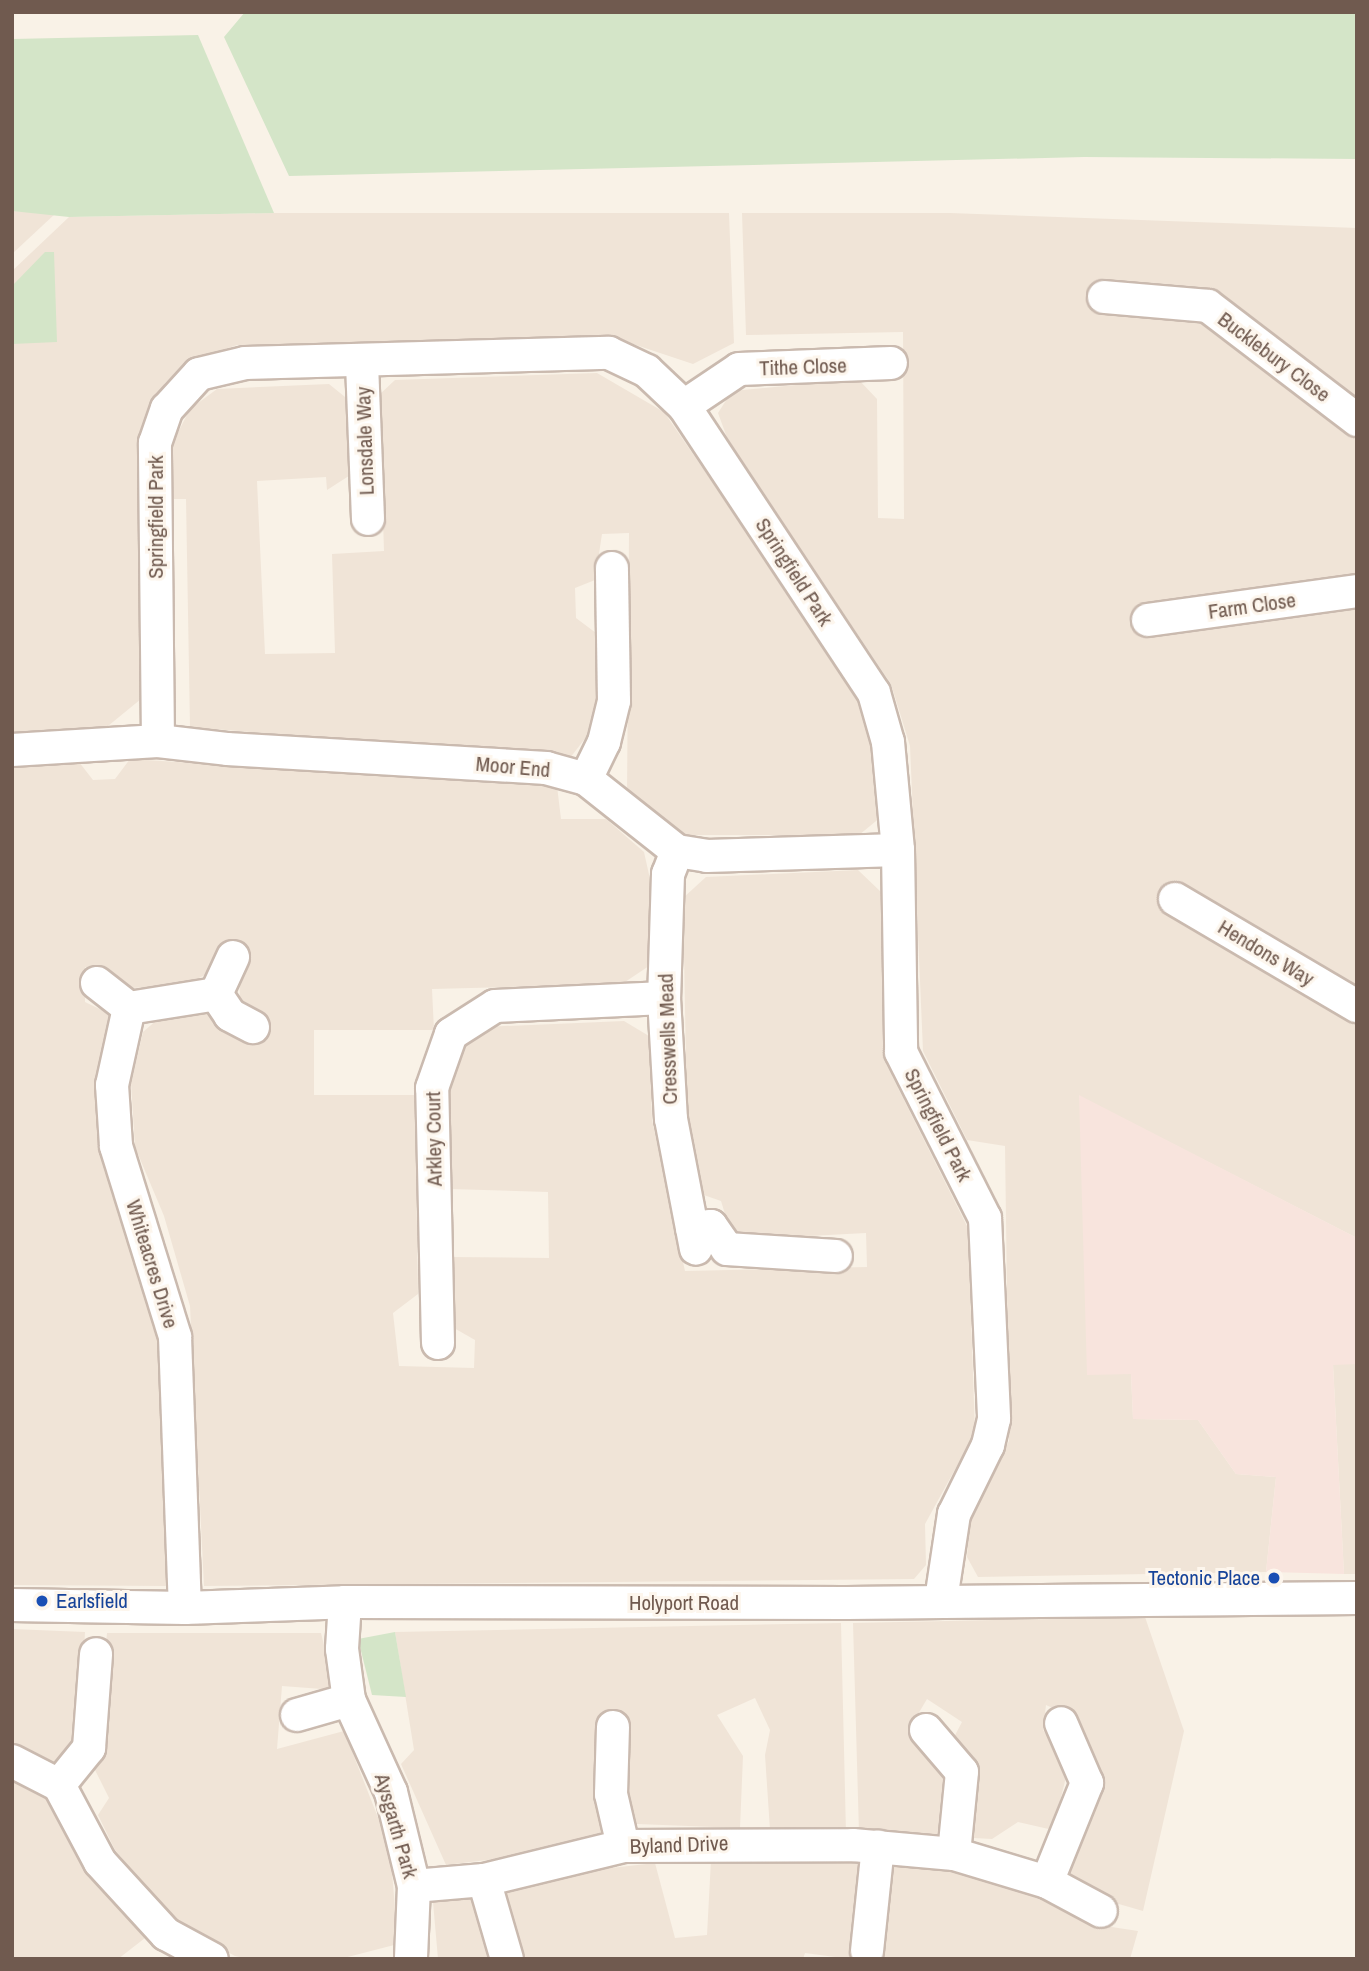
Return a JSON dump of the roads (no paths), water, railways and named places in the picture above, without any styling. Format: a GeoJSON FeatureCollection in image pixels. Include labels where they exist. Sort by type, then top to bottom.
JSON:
{"type":"FeatureCollection","features":[{"type":"Feature","properties":{"kind":"street","name":"Bucklebury Close"},"geometry":{"type":"LineString","coordinates":[[1104,298],[1208,306],[1357,420]]}},
{"type":"Feature","properties":{"kind":"street","name":"Springfield Park"},"geometry":{"type":"LineString","coordinates":[[158,741],[155,443],[167,409],[199,374],[245,363],[362,363],[609,353],[647,371],[684,406],[874,693],[888,741],[898,850],[901,1052],[985,1218],[994,1419],[988,1446],[954,1514],[941,1600]]}},
{"type":"Feature","properties":{"kind":"street","name":"Lonsdale Way"},"geometry":{"type":"LineString","coordinates":[[362,363],[368,520]]}},
{"type":"Feature","properties":{"kind":"street","name":"Tithe Close"},"geometry":{"type":"LineString","coordinates":[[684,406],[739,369],[891,363]]}},
{"type":"Feature","properties":{"kind":"street"},"geometry":{"type":"LineString","coordinates":[[586,779],[604,742],[614,701],[604,588]]}},
{"type":"Feature","properties":{"kind":"street","name":"Farm Close"},"geometry":{"type":"LineString","coordinates":[[1148,620],[1357,591]]}},
{"type":"Feature","properties":{"kind":"street","name":"Moor End"},"geometry":{"type":"LineString","coordinates":[[12,750],[103,756],[158,741],[227,750],[546,768],[586,779],[677,851]]}},
{"type":"Feature","properties":{"kind":"street"},"geometry":{"type":"LineString","coordinates":[[677,851],[707,856],[898,850]]}},
{"type":"Feature","properties":{"kind":"street","name":"Cresswells Mead"},"geometry":{"type":"LineString","coordinates":[[677,851],[668,874],[664,998],[671,1119],[694,1238],[711,1226],[727,1249],[836,1256]]}},
{"type":"Feature","properties":{"kind":"street","name":"Hendons Way"},"geometry":{"type":"LineString","coordinates":[[1175,899],[1357,1006]]}},
{"type":"Feature","properties":{"kind":"street"},"geometry":{"type":"LineString","coordinates":[[216,994],[233,957]]}},
{"type":"Feature","properties":{"kind":"street"},"geometry":{"type":"LineString","coordinates":[[97,983],[129,1008],[216,994]]}},
{"type":"Feature","properties":{"kind":"street"},"geometry":{"type":"LineString","coordinates":[[216,994],[230,1015],[253,1027]]}},
{"type":"Feature","properties":{"kind":"street","name":"Arkley Court"},"geometry":{"type":"LineString","coordinates":[[438,1343],[432,1088],[451,1034],[495,1006],[664,998]]}},
{"type":"Feature","properties":{"kind":"street","name":"Whiteacres Drive"},"geometry":{"type":"LineString","coordinates":[[129,1008],[112,1085],[116,1146],[175,1337],[185,1608]]}},
{"type":"Feature","properties":{"kind":"street","name":"Holyport Road"},"geometry":{"type":"LineString","coordinates":[[12,1605],[185,1608],[345,1602],[1357,1598]]}},
{"type":"Feature","properties":{"kind":"street","name":"Aysgarth Park"},"geometry":{"type":"LineString","coordinates":[[345,1602],[342,1649],[349,1700],[391,1792],[414,1886],[411,1959]]}},
{"type":"Feature","properties":{"kind":"street"},"geometry":{"type":"LineString","coordinates":[[59,1785],[89,1748],[96,1654]]}},
{"type":"Feature","properties":{"kind":"street"},"geometry":{"type":"LineString","coordinates":[[297,1715],[349,1700]]}},
{"type":"Feature","properties":{"kind":"street"},"geometry":{"type":"LineString","coordinates":[[1047,1882],[1087,1783],[1060,1723]]}},
{"type":"Feature","properties":{"kind":"street"},"geometry":{"type":"LineString","coordinates":[[613,1727],[611,1794],[623,1846]]}},
{"type":"Feature","properties":{"kind":"street"},"geometry":{"type":"LineString","coordinates":[[926,1730],[962,1772],[954,1854]]}},
{"type":"Feature","properties":{"kind":"street"},"geometry":{"type":"LineString","coordinates":[[12,1761],[59,1785],[100,1862],[166,1934],[212,1959]]}},
{"type":"Feature","properties":{"kind":"street","name":"Byland Drive"},"geometry":{"type":"LineString","coordinates":[[414,1886],[484,1880],[623,1846],[760,1843],[878,1847],[954,1854],[1047,1882],[1101,1911]]}},
{"type":"Feature","properties":{"kind":"street"},"geometry":{"type":"LineString","coordinates":[[867,1951],[878,1847]]}},
{"type":"Feature","properties":{"kind":"street"},"geometry":{"type":"LineString","coordinates":[[484,1880],[507,1959]]}},
{"type":"Feature","properties":{"kind":"place","name":"Tectonic Place"},"geometry":{"type":"Point","coordinates":[1274,1578]}},
{"type":"Feature","properties":{"kind":"place","name":"Earlsfield"},"geometry":{"type":"Point","coordinates":[42,1601]}}]}
